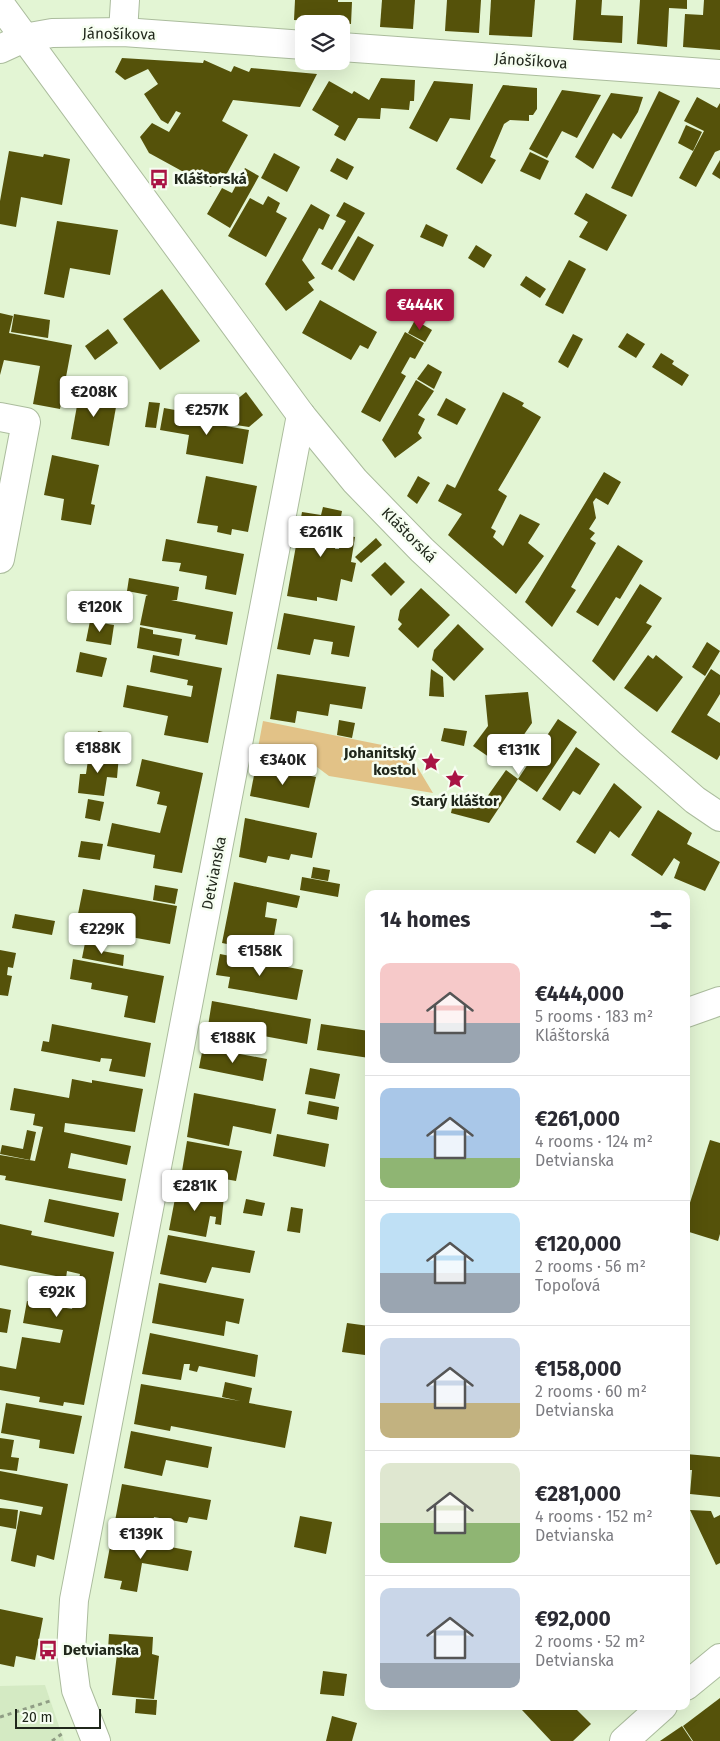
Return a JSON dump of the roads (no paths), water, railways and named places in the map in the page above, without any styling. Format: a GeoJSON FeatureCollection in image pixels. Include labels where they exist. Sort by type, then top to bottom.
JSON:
{"type":"FeatureCollection","features":[{"type":"Feature","properties":{"kind":"street"},"geometry":{"type":"LineString","coordinates":[[122,32],[125,0]]}},
{"type":"Feature","properties":{"kind":"street","name":"Kláštorská"},"geometry":{"type":"LineString","coordinates":[[0,4],[12,44],[301,415],[356,481],[422,550],[630,743],[695,800],[720,817]]}},
{"type":"Feature","properties":{"kind":"street","name":"Jánošíkova"},"geometry":{"type":"LineString","coordinates":[[12,44],[52,33],[122,32],[295,44]]}},
{"type":"Feature","properties":{"kind":"street","name":"Jánošíkova"},"geometry":{"type":"LineString","coordinates":[[350,48],[720,74]]}},
{"type":"Feature","properties":{"kind":"street","name":"Detvianska"},"geometry":{"type":"LineString","coordinates":[[96,1741],[76,1690],[70,1652],[74,1600],[301,415]]}},
{"type":"Feature","properties":{"kind":"street"},"geometry":{"type":"LineString","coordinates":[[0,417],[26,422],[0,559]]}},
{"type":"Feature","properties":{"kind":"street"},"geometry":{"type":"LineString","coordinates":[[690,1012],[720,1001]]}},
{"type":"Feature","properties":{"kind":"street"},"geometry":{"type":"LineString","coordinates":[[690,1683],[720,1658]]}},
{"type":"Feature","properties":{"kind":"street"},"geometry":{"type":"LineString","coordinates":[[624,1741],[659,1710]]}},
{"type":"Feature","properties":{"kind":"place","name":"Kláštorská"},"geometry":{"type":"Point","coordinates":[159,179]}},
{"type":"Feature","properties":{"kind":"place","name":"Johanitský kostol"},"geometry":{"type":"Point","coordinates":[431,762]}},
{"type":"Feature","properties":{"kind":"place","name":"Starý kláštor"},"geometry":{"type":"Point","coordinates":[455,779]}},
{"type":"Feature","properties":{"kind":"place","name":"Detvianska"},"geometry":{"type":"Point","coordinates":[48,1650]}}]}
